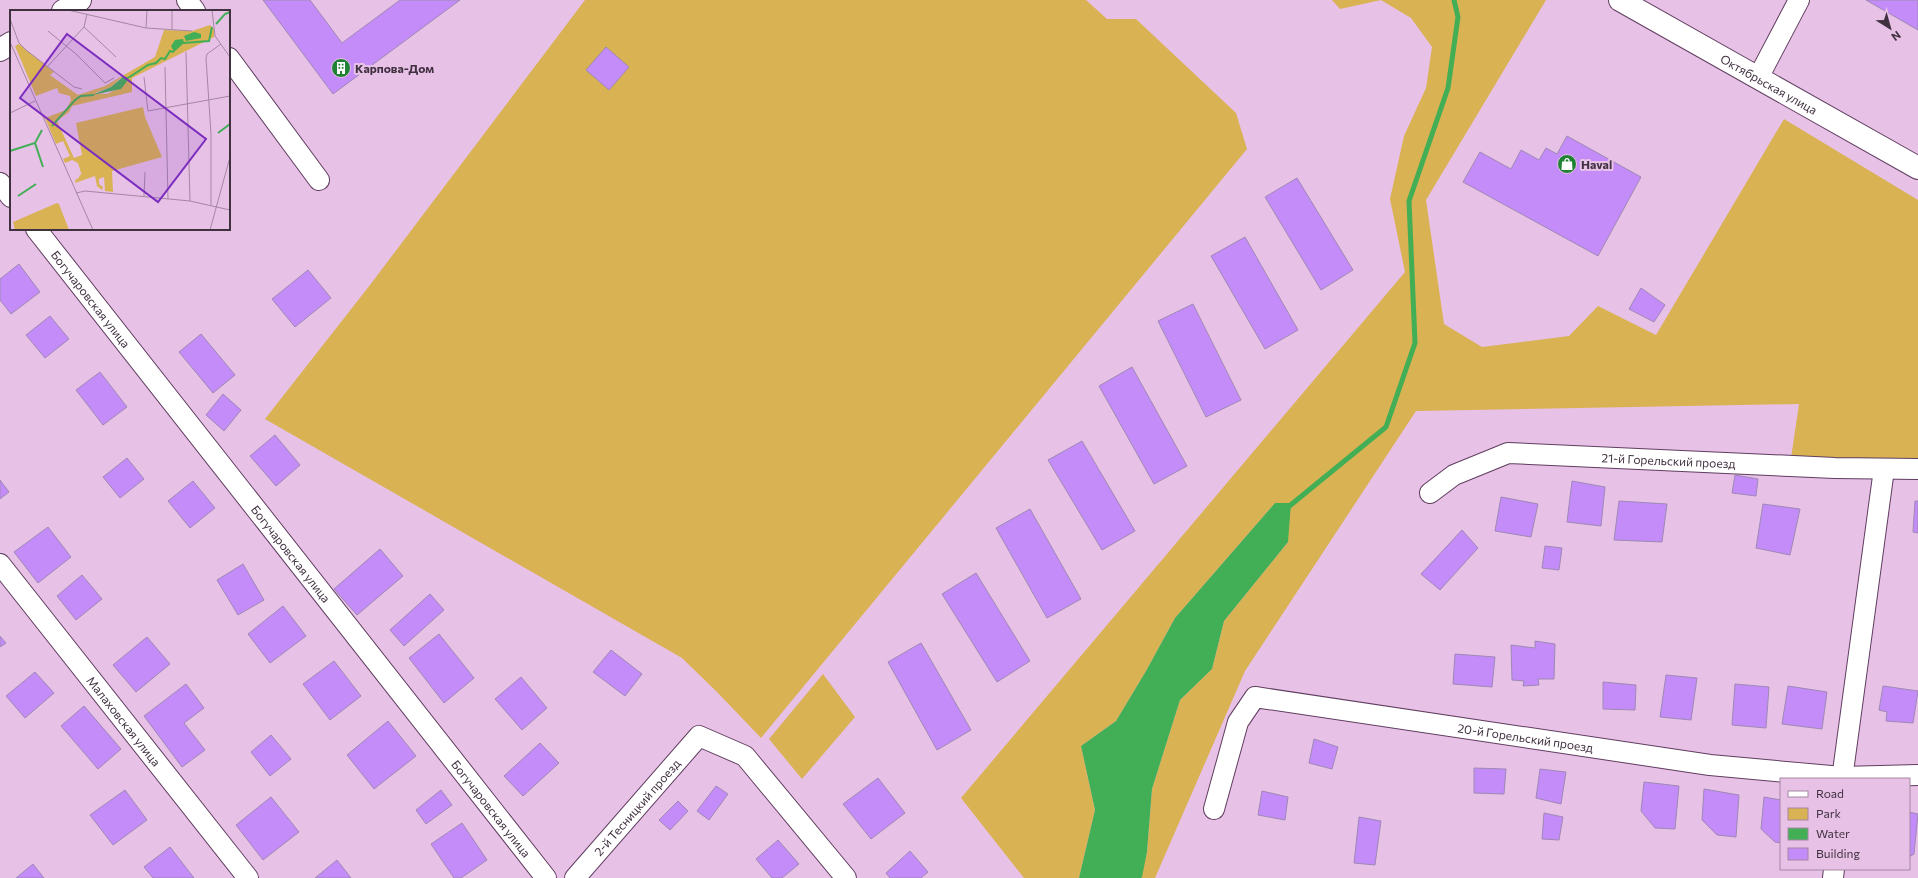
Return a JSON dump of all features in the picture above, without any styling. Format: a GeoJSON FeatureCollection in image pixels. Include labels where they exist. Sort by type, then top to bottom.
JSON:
{"type":"FeatureCollection","features":[{"type":"Feature","properties":{"kind":"main road"},"geometry":{"type":"LineString","coordinates":[[65,10],[80,0]]}},
{"type":"Feature","properties":{"kind":"main road","name":"Октябрьская улица"},"geometry":{"type":"LineString","coordinates":[[1620,0],[1918,168]]}},
{"type":"Feature","properties":{"kind":"main road"},"geometry":{"type":"LineString","coordinates":[[0,50],[10,44]]}},
{"type":"Feature","properties":{"kind":"street"},"geometry":{"type":"LineString","coordinates":[[187,0],[194,10]]}},
{"type":"Feature","properties":{"kind":"street"},"geometry":{"type":"LineString","coordinates":[[1758,78],[1799,0]]}},
{"type":"Feature","properties":{"kind":"street"},"geometry":{"type":"LineString","coordinates":[[230,59],[318,180]]}},
{"type":"Feature","properties":{"kind":"street"},"geometry":{"type":"LineString","coordinates":[[0,183],[10,196]]}},
{"type":"Feature","properties":{"kind":"street","name":"Богучаровская улица"},"geometry":{"type":"LineString","coordinates":[[37,230],[546,878]]}},
{"type":"Feature","properties":{"kind":"street","name":"21-й Горельский проезд"},"geometry":{"type":"LineString","coordinates":[[1430,493],[1454,475],[1508,453],[1884,469],[1918,469]]}},
{"type":"Feature","properties":{"kind":"street"},"geometry":{"type":"LineString","coordinates":[[1842,778],[1884,469]]}},
{"type":"Feature","properties":{"kind":"street","name":"Малаховская улица"},"geometry":{"type":"LineString","coordinates":[[0,564],[248,878]]}},
{"type":"Feature","properties":{"kind":"street","name":"20-й Горельский проезд"},"geometry":{"type":"LineString","coordinates":[[1214,809],[1238,722],[1255,697],[1710,765],[1842,778],[1918,775]]}},
{"type":"Feature","properties":{"kind":"street","name":"2-й Тесницкий проезд"},"geometry":{"type":"LineString","coordinates":[[575,878],[699,736],[745,756],[846,878]]}},
{"type":"Feature","properties":{"kind":"green space"},"geometry":{"type":"Polygon","coordinates":[[[585,0],[1086,0],[1107,19],[1136,19],[1236,113],[1247,149],[761,738],[682,658],[265,419],[370,285],[585,0]]]}},
{"type":"Feature","properties":{"kind":"green space"},"geometry":{"type":"Polygon","coordinates":[[[1332,0],[1381,0],[1340,9],[1332,0]]]}},
{"type":"Feature","properties":{"kind":"green space"},"geometry":{"type":"Polygon","coordinates":[[[1381,0],[1546,0],[1426,200],[1444,324],[1482,347],[1569,336],[1598,306],[1656,335],[1784,119],[1918,200],[1918,459],[1791,458],[1799,404],[1416,411],[1245,671],[1155,878],[1141,878],[1147,852],[1152,789],[1180,700],[1212,669],[1224,621],[1288,542],[1275,503],[1175,618],[1116,721],[1081,746],[1095,810],[1079,878],[1024,878],[961,798],[1405,272],[1390,199],[1404,136],[1426,88],[1432,47],[1411,18],[1381,0]]]}},
{"type":"Feature","properties":{"kind":"green space"},"geometry":{"type":"Polygon","coordinates":[[[823,674],[855,717],[802,779],[769,739],[823,674]]]}},
{"type":"Feature","properties":{"kind":"water"},"geometry":{"type":"Polygon","coordinates":[[[1275,503],[1291,503],[1288,542],[1224,621],[1212,669],[1180,700],[1152,789],[1147,852],[1142,877],[1079,878],[1095,810],[1081,746],[1116,721],[1175,618],[1275,503]]]}},
{"type":"Feature","properties":{"kind":"building","name":"Карпова-Дом"},"geometry":{"type":"Polygon","coordinates":[[[263,0],[310,0],[342,43],[400,0],[460,0],[333,94],[263,0]]]}},
{"type":"Feature","properties":{"kind":"building"},"geometry":{"type":"Polygon","coordinates":[[[1866,0],[1918,0],[1918,30],[1866,0]]]}},
{"type":"Feature","properties":{"kind":"building"},"geometry":{"type":"Polygon","coordinates":[[[606,47],[629,67],[609,90],[586,70],[606,47]]]}},
{"type":"Feature","properties":{"kind":"building"},"geometry":{"type":"Polygon","coordinates":[[[1567,136],[1641,177],[1598,256],[1463,182],[1480,152],[1511,169],[1521,150],[1539,160],[1546,148],[1557,154],[1567,136]]]}},
{"type":"Feature","properties":{"kind":"building"},"geometry":{"type":"Polygon","coordinates":[[[1297,178],[1353,270],[1321,290],[1265,197],[1297,178]]]}},
{"type":"Feature","properties":{"kind":"building"},"geometry":{"type":"Polygon","coordinates":[[[1245,237],[1298,330],[1265,349],[1211,256],[1245,237]]]}},
{"type":"Feature","properties":{"kind":"building"},"geometry":{"type":"Polygon","coordinates":[[[19,264],[40,292],[11,314],[0,300],[0,279],[19,264]]]}},
{"type":"Feature","properties":{"kind":"building"},"geometry":{"type":"Polygon","coordinates":[[[308,270],[331,298],[295,327],[272,299],[308,270]]]}},
{"type":"Feature","properties":{"kind":"building"},"geometry":{"type":"Polygon","coordinates":[[[1641,288],[1665,305],[1654,322],[1629,309],[1641,288]]]}},
{"type":"Feature","properties":{"kind":"building"},"geometry":{"type":"Polygon","coordinates":[[[1193,304],[1241,400],[1206,417],[1158,321],[1193,304]]]}},
{"type":"Feature","properties":{"kind":"building"},"geometry":{"type":"Polygon","coordinates":[[[50,316],[69,339],[45,358],[26,335],[50,316]]]}},
{"type":"Feature","properties":{"kind":"building"},"geometry":{"type":"Polygon","coordinates":[[[201,334],[235,375],[213,393],[179,352],[201,334]]]}},
{"type":"Feature","properties":{"kind":"building"},"geometry":{"type":"Polygon","coordinates":[[[1132,367],[1187,466],[1154,484],[1099,386],[1132,367]]]}},
{"type":"Feature","properties":{"kind":"building"},"geometry":{"type":"Polygon","coordinates":[[[100,372],[127,407],[103,425],[76,390],[100,372]]]}},
{"type":"Feature","properties":{"kind":"building"},"geometry":{"type":"Polygon","coordinates":[[[223,394],[241,410],[224,431],[206,415],[223,394]]]}},
{"type":"Feature","properties":{"kind":"building"},"geometry":{"type":"Polygon","coordinates":[[[275,435],[300,465],[276,486],[250,456],[275,435]]]}},
{"type":"Feature","properties":{"kind":"building"},"geometry":{"type":"Polygon","coordinates":[[[1082,441],[1135,531],[1102,550],[1048,460],[1082,441]]]}},
{"type":"Feature","properties":{"kind":"building"},"geometry":{"type":"Polygon","coordinates":[[[127,458],[144,479],[120,498],[103,477],[127,458]]]}},
{"type":"Feature","properties":{"kind":"building"},"geometry":{"type":"Polygon","coordinates":[[[1735,475],[1758,479],[1756,496],[1732,493],[1735,475]]]}},
{"type":"Feature","properties":{"kind":"building"},"geometry":{"type":"Polygon","coordinates":[[[0,480],[9,492],[0,499],[0,480]]]}},
{"type":"Feature","properties":{"kind":"building"},"geometry":{"type":"Polygon","coordinates":[[[193,481],[215,508],[190,528],[168,501],[193,481]]]}},
{"type":"Feature","properties":{"kind":"building"},"geometry":{"type":"Polygon","coordinates":[[[1572,481],[1605,487],[1601,526],[1567,522],[1572,481]]]}},
{"type":"Feature","properties":{"kind":"building"},"geometry":{"type":"Polygon","coordinates":[[[1501,497],[1538,504],[1531,537],[1495,531],[1501,497]]]}},
{"type":"Feature","properties":{"kind":"building"},"geometry":{"type":"Polygon","coordinates":[[[1619,501],[1667,504],[1662,542],[1614,540],[1619,501]]]}},
{"type":"Feature","properties":{"kind":"building"},"geometry":{"type":"Polygon","coordinates":[[[1915,501],[1918,501],[1918,533],[1913,532],[1915,501]]]}},
{"type":"Feature","properties":{"kind":"building"},"geometry":{"type":"Polygon","coordinates":[[[1763,504],[1800,509],[1790,555],[1756,548],[1763,504]]]}},
{"type":"Feature","properties":{"kind":"building"},"geometry":{"type":"Polygon","coordinates":[[[1030,509],[1081,599],[1047,618],[996,528],[1030,509]]]}},
{"type":"Feature","properties":{"kind":"building"},"geometry":{"type":"Polygon","coordinates":[[[48,527],[71,557],[38,583],[14,552],[48,527]]]}},
{"type":"Feature","properties":{"kind":"building"},"geometry":{"type":"Polygon","coordinates":[[[1462,530],[1478,548],[1440,590],[1421,574],[1462,530]]]}},
{"type":"Feature","properties":{"kind":"building"},"geometry":{"type":"Polygon","coordinates":[[[1545,546],[1562,548],[1559,570],[1542,568],[1545,546]]]}},
{"type":"Feature","properties":{"kind":"building"},"geometry":{"type":"Polygon","coordinates":[[[380,549],[403,576],[357,615],[334,589],[380,549]]]}},
{"type":"Feature","properties":{"kind":"building"},"geometry":{"type":"Polygon","coordinates":[[[243,564],[264,600],[238,615],[217,580],[243,564]]]}},
{"type":"Feature","properties":{"kind":"building"},"geometry":{"type":"Polygon","coordinates":[[[976,573],[1030,661],[997,682],[942,594],[976,573]]]}},
{"type":"Feature","properties":{"kind":"building"},"geometry":{"type":"Polygon","coordinates":[[[82,575],[102,599],[76,620],[57,596],[82,575]]]}},
{"type":"Feature","properties":{"kind":"building"},"geometry":{"type":"Polygon","coordinates":[[[430,594],[444,610],[404,646],[390,630],[430,594]]]}},
{"type":"Feature","properties":{"kind":"building"},"geometry":{"type":"Polygon","coordinates":[[[283,606],[306,636],[270,663],[248,634],[283,606]]]}},
{"type":"Feature","properties":{"kind":"building"},"geometry":{"type":"Polygon","coordinates":[[[439,634],[474,678],[444,703],[409,658],[439,634]]]}},
{"type":"Feature","properties":{"kind":"building"},"geometry":{"type":"Polygon","coordinates":[[[0,636],[6,643],[0,647],[0,636]]]}},
{"type":"Feature","properties":{"kind":"building"},"geometry":{"type":"Polygon","coordinates":[[[147,637],[170,664],[136,692],[113,665],[147,637]]]}},
{"type":"Feature","properties":{"kind":"building"},"geometry":{"type":"Polygon","coordinates":[[[1535,641],[1555,644],[1554,679],[1538,679],[1539,685],[1523,686],[1524,681],[1512,680],[1511,645],[1535,648],[1535,641]]]}},
{"type":"Feature","properties":{"kind":"building"},"geometry":{"type":"Polygon","coordinates":[[[921,643],[971,730],[937,750],[888,662],[921,643]]]}},
{"type":"Feature","properties":{"kind":"building"},"geometry":{"type":"Polygon","coordinates":[[[611,650],[642,674],[625,696],[593,672],[611,650]]]}},
{"type":"Feature","properties":{"kind":"building"},"geometry":{"type":"Polygon","coordinates":[[[1455,654],[1495,657],[1492,687],[1453,684],[1455,654]]]}},
{"type":"Feature","properties":{"kind":"building"},"geometry":{"type":"Polygon","coordinates":[[[334,661],[361,696],[330,720],[303,684],[334,661]]]}},
{"type":"Feature","properties":{"kind":"building"},"geometry":{"type":"Polygon","coordinates":[[[35,672],[54,693],[25,718],[6,696],[35,672]]]}},
{"type":"Feature","properties":{"kind":"building"},"geometry":{"type":"Polygon","coordinates":[[[1666,675],[1697,678],[1691,720],[1660,717],[1666,675]]]}},
{"type":"Feature","properties":{"kind":"building"},"geometry":{"type":"Polygon","coordinates":[[[521,677],[547,708],[522,730],[495,699],[521,677]]]}},
{"type":"Feature","properties":{"kind":"building"},"geometry":{"type":"Polygon","coordinates":[[[1603,682],[1636,685],[1635,710],[1603,709],[1603,682]]]}},
{"type":"Feature","properties":{"kind":"building"},"geometry":{"type":"Polygon","coordinates":[[[186,684],[204,708],[184,723],[205,750],[182,767],[144,716],[186,684]]]}},
{"type":"Feature","properties":{"kind":"building"},"geometry":{"type":"Polygon","coordinates":[[[1735,684],[1769,687],[1766,728],[1732,725],[1735,684]]]}},
{"type":"Feature","properties":{"kind":"building"},"geometry":{"type":"Polygon","coordinates":[[[1788,686],[1827,692],[1822,729],[1782,724],[1788,686]]]}},
{"type":"Feature","properties":{"kind":"building"},"geometry":{"type":"Polygon","coordinates":[[[1883,686],[1918,691],[1913,723],[1886,721],[1887,712],[1879,710],[1883,686]]]}},
{"type":"Feature","properties":{"kind":"building"},"geometry":{"type":"Polygon","coordinates":[[[84,706],[121,749],[98,769],[61,726],[84,706]]]}},
{"type":"Feature","properties":{"kind":"building"},"geometry":{"type":"Polygon","coordinates":[[[388,721],[416,756],[374,789],[347,755],[388,721]]]}},
{"type":"Feature","properties":{"kind":"building"},"geometry":{"type":"Polygon","coordinates":[[[271,735],[291,759],[270,776],[251,752],[271,735]]]}},
{"type":"Feature","properties":{"kind":"building"},"geometry":{"type":"Polygon","coordinates":[[[1314,739],[1338,747],[1332,769],[1309,763],[1314,739]]]}},
{"type":"Feature","properties":{"kind":"building"},"geometry":{"type":"Polygon","coordinates":[[[540,743],[559,763],[523,796],[504,776],[540,743]]]}},
{"type":"Feature","properties":{"kind":"building"},"geometry":{"type":"Polygon","coordinates":[[[1474,768],[1506,769],[1504,794],[1474,793],[1474,768]]]}},
{"type":"Feature","properties":{"kind":"building"},"geometry":{"type":"Polygon","coordinates":[[[1540,769],[1566,772],[1561,804],[1536,798],[1540,769]]]}},
{"type":"Feature","properties":{"kind":"building"},"geometry":{"type":"Polygon","coordinates":[[[878,778],[905,813],[871,839],[843,804],[878,778]]]}},
{"type":"Feature","properties":{"kind":"building"},"geometry":{"type":"Polygon","coordinates":[[[1644,782],[1679,786],[1675,829],[1655,828],[1641,811],[1644,782]]]}},
{"type":"Feature","properties":{"kind":"building"},"geometry":{"type":"Polygon","coordinates":[[[716,786],[728,794],[709,820],[697,811],[716,786]]]}},
{"type":"Feature","properties":{"kind":"building"},"geometry":{"type":"Polygon","coordinates":[[[1704,789],[1739,795],[1736,837],[1717,835],[1702,820],[1704,789]]]}},
{"type":"Feature","properties":{"kind":"building"},"geometry":{"type":"Polygon","coordinates":[[[125,790],[147,820],[113,845],[90,815],[125,790]]]}},
{"type":"Feature","properties":{"kind":"building"},"geometry":{"type":"Polygon","coordinates":[[[441,790],[452,805],[426,824],[416,810],[441,790]]]}},
{"type":"Feature","properties":{"kind":"building"},"geometry":{"type":"Polygon","coordinates":[[[1262,791],[1288,797],[1285,820],[1258,815],[1262,791]]]}},
{"type":"Feature","properties":{"kind":"building"},"geometry":{"type":"Polygon","coordinates":[[[271,797],[299,832],[263,860],[236,825],[271,797]]]}},
{"type":"Feature","properties":{"kind":"building"},"geometry":{"type":"Polygon","coordinates":[[[1764,797],[1780,800],[1780,843],[1775,842],[1761,829],[1764,797]]]}},
{"type":"Feature","properties":{"kind":"building"},"geometry":{"type":"Polygon","coordinates":[[[678,801],[688,811],[670,830],[659,820],[678,801]]]}},
{"type":"Feature","properties":{"kind":"building"},"geometry":{"type":"Polygon","coordinates":[[[1910,812],[1918,814],[1914,854],[1910,856],[1910,812]]]}},
{"type":"Feature","properties":{"kind":"building"},"geometry":{"type":"Polygon","coordinates":[[[1544,813],[1563,817],[1559,840],[1542,839],[1544,813]]]}},
{"type":"Feature","properties":{"kind":"building"},"geometry":{"type":"Polygon","coordinates":[[[1359,817],[1381,821],[1375,865],[1354,863],[1359,817]]]}},
{"type":"Feature","properties":{"kind":"building"},"geometry":{"type":"Polygon","coordinates":[[[462,823],[487,860],[461,878],[454,878],[431,844],[462,823]]]}},
{"type":"Feature","properties":{"kind":"building"},"geometry":{"type":"Polygon","coordinates":[[[778,840],[799,864],[782,878],[772,878],[756,859],[778,840]]]}},
{"type":"Feature","properties":{"kind":"building"},"geometry":{"type":"Polygon","coordinates":[[[170,847],[194,878],[153,878],[144,867],[170,847]]]}},
{"type":"Feature","properties":{"kind":"building"},"geometry":{"type":"Polygon","coordinates":[[[910,851],[928,872],[921,878],[890,878],[886,873],[910,851]]]}},
{"type":"Feature","properties":{"kind":"building"},"geometry":{"type":"Polygon","coordinates":[[[337,860],[351,878],[315,878],[337,860]]]}},
{"type":"Feature","properties":{"kind":"building"},"geometry":{"type":"Polygon","coordinates":[[[33,864],[44,878],[16,878],[33,864]]]}},
{"type":"Feature","properties":{"kind":"waterway"},"geometry":{"type":"LineString","coordinates":[[1287,508],[1386,427],[1415,343],[1409,201],[1448,88],[1458,17],[1454,0]]}},
{"type":"Feature","properties":{"kind":"place","name":"Карпова-Дом"},"geometry":{"type":"Point","coordinates":[341,68]}},
{"type":"Feature","properties":{"kind":"place","name":"Haval"},"geometry":{"type":"Point","coordinates":[1567,164]}}]}
